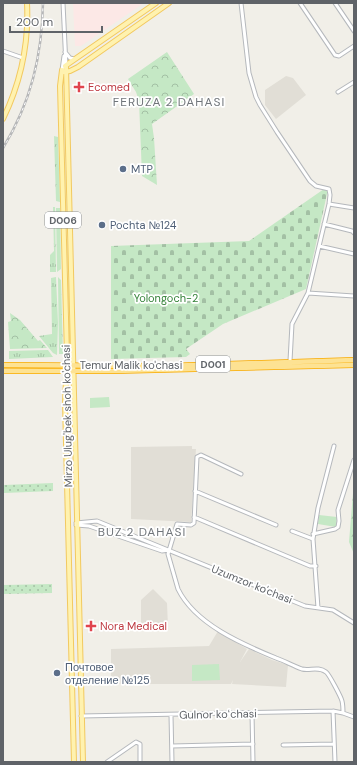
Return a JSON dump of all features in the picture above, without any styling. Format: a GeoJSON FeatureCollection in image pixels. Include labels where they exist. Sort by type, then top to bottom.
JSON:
{"type":"FeatureCollection","features":[{"type":"Feature","properties":{"kind":"highway","name":"Temur Malik ko'chasi"},"geometry":{"type":"LineString","coordinates":[[3,365],[66,364],[165,366],[354,360]]}},
{"type":"Feature","properties":{"kind":"highway","name":"Temur Malik ko'chasi"},"geometry":{"type":"LineString","coordinates":[[3,371],[187,370],[354,365]]}},
{"type":"Feature","properties":{"kind":"main road"},"geometry":{"type":"LineString","coordinates":[[3,118],[13,94],[23,58],[27,35],[27,3]]}},
{"type":"Feature","properties":{"kind":"main road"},"geometry":{"type":"LineString","coordinates":[[156,3],[66,66],[66,73],[78,67],[169,3]]}},
{"type":"Feature","properties":{"kind":"main road"},"geometry":{"type":"LineString","coordinates":[[137,16],[137,21],[141,23]]}},
{"type":"Feature","properties":{"kind":"main road","name":"Mirzo Ulug'bek shoh ko'chasi"},"geometry":{"type":"LineString","coordinates":[[74,762],[66,452],[66,364],[60,86],[61,76],[66,73],[72,306],[72,371],[83,762]]}},
{"type":"Feature","properties":{"kind":"main road"},"geometry":{"type":"LineString","coordinates":[[65,306],[72,306]]}},
{"type":"Feature","properties":{"kind":"main road"},"geometry":{"type":"LineString","coordinates":[[66,452],[75,451]]}},
{"type":"Feature","properties":{"kind":"main road"},"geometry":{"type":"LineString","coordinates":[[67,484],[75,484]]}},
{"type":"Feature","properties":{"kind":"main road"},"geometry":{"type":"LineString","coordinates":[[69,566],[78,566]]}},
{"type":"Feature","properties":{"kind":"street"},"geometry":{"type":"LineString","coordinates":[[63,3],[66,73]]}},
{"type":"Feature","properties":{"kind":"street"},"geometry":{"type":"LineString","coordinates":[[241,3],[249,73],[258,101],[310,181],[316,186],[330,189],[329,204],[308,293],[292,324],[290,361]]}},
{"type":"Feature","properties":{"kind":"street"},"geometry":{"type":"LineString","coordinates":[[300,3],[335,55],[339,56],[354,46]]}},
{"type":"Feature","properties":{"kind":"street"},"geometry":{"type":"LineString","coordinates":[[335,3],[354,31]]}},
{"type":"Feature","properties":{"kind":"street"},"geometry":{"type":"LineString","coordinates":[[64,48],[68,57],[71,59],[76,59]]}},
{"type":"Feature","properties":{"kind":"street"},"geometry":{"type":"LineString","coordinates":[[64,48],[66,66]]}},
{"type":"Feature","properties":{"kind":"street"},"geometry":{"type":"LineString","coordinates":[[3,51],[23,58]]}},
{"type":"Feature","properties":{"kind":"street"},"geometry":{"type":"LineString","coordinates":[[338,92],[354,82]]}},
{"type":"Feature","properties":{"kind":"street"},"geometry":{"type":"LineString","coordinates":[[329,204],[354,208]]}},
{"type":"Feature","properties":{"kind":"street"},"geometry":{"type":"LineString","coordinates":[[324,224],[352,231],[354,233]]}},
{"type":"Feature","properties":{"kind":"street"},"geometry":{"type":"LineString","coordinates":[[318,246],[354,254]]}},
{"type":"Feature","properties":{"kind":"street"},"geometry":{"type":"LineString","coordinates":[[308,293],[354,296]]}},
{"type":"Feature","properties":{"kind":"street"},"geometry":{"type":"LineString","coordinates":[[318,608],[313,534],[334,446]]}},
{"type":"Feature","properties":{"kind":"street"},"geometry":{"type":"LineString","coordinates":[[242,474],[200,455],[197,458],[194,524],[177,524],[168,554],[178,589],[200,617],[212,626],[249,646],[303,669],[318,668],[326,672],[342,698],[343,713]]}},
{"type":"Feature","properties":{"kind":"street"},"geometry":{"type":"LineString","coordinates":[[313,534],[338,527],[338,510],[354,460]]}},
{"type":"Feature","properties":{"kind":"street"},"geometry":{"type":"LineString","coordinates":[[195,491],[276,525]]}},
{"type":"Feature","properties":{"kind":"street"},"geometry":{"type":"LineString","coordinates":[[194,517],[310,566],[316,566]]}},
{"type":"Feature","properties":{"kind":"street","name":"Uzumzor ko'chasi"},"geometry":{"type":"LineString","coordinates":[[76,524],[97,520],[305,606],[328,609],[337,612],[354,623]]}},
{"type":"Feature","properties":{"kind":"street","name":"Uzumzor ko'chasi"},"geometry":{"type":"LineString","coordinates":[[76,524],[89,526],[162,551],[169,550]]}},
{"type":"Feature","properties":{"kind":"street"},"geometry":{"type":"LineString","coordinates":[[292,531],[314,539]]}},
{"type":"Feature","properties":{"kind":"street"},"geometry":{"type":"LineString","coordinates":[[333,711],[335,762]]}},
{"type":"Feature","properties":{"kind":"street","name":"Gulnor koʻchasi"},"geometry":{"type":"LineString","coordinates":[[81,716],[333,711],[354,717]]}},
{"type":"Feature","properties":{"kind":"street"},"geometry":{"type":"LineString","coordinates":[[252,713],[253,762]]}},
{"type":"Feature","properties":{"kind":"street"},"geometry":{"type":"LineString","coordinates":[[172,715],[172,762]]}},
{"type":"Feature","properties":{"kind":"street"},"geometry":{"type":"LineString","coordinates":[[107,762],[138,742],[140,744],[140,762]]}},
{"type":"Feature","properties":{"kind":"street"},"geometry":{"type":"LineString","coordinates":[[172,746],[253,744]]}},
{"type":"Feature","properties":{"kind":"street"},"geometry":{"type":"LineString","coordinates":[[283,745],[334,744]]}},
{"type":"Feature","properties":{"kind":"shaded area"},"geometry":{"type":"Polygon","coordinates":[[[73,3],[144,3],[81,46],[75,46],[73,3]]]}},
{"type":"Feature","properties":{"kind":"shaded area"},"geometry":{"type":"Polygon","coordinates":[[[286,76],[293,78],[306,95],[276,119],[265,105],[265,90],[286,76]]]}},
{"type":"Feature","properties":{"kind":"shaded area"},"geometry":{"type":"Polygon","coordinates":[[[192,446],[192,449],[196,449],[191,522],[131,519],[131,447],[192,446]]]}},
{"type":"Feature","properties":{"kind":"shaded area"},"geometry":{"type":"Polygon","coordinates":[[[153,589],[167,603],[168,627],[141,627],[141,600],[153,589]]]}},
{"type":"Feature","properties":{"kind":"shaded area"},"geometry":{"type":"Polygon","coordinates":[[[218,631],[247,649],[240,662],[249,649],[272,660],[288,665],[286,687],[232,684],[233,680],[231,684],[111,684],[111,649],[209,646],[218,631]]]}},
{"type":"Feature","properties":{"kind":"green space"},"geometry":{"type":"Polygon","coordinates":[[[167,52],[194,94],[152,124],[157,185],[142,176],[139,101],[136,92],[128,79],[167,52]]]}},
{"type":"Feature","properties":{"kind":"green space"},"geometry":{"type":"Polygon","coordinates":[[[54,136],[58,137],[60,202],[56,201],[54,136]]]}},
{"type":"Feature","properties":{"kind":"green space","name":"Yolongoch-2"},"geometry":{"type":"Polygon","coordinates":[[[324,189],[328,191],[306,289],[223,324],[186,349],[190,354],[186,357],[111,359],[111,246],[249,241],[324,189]]]}},
{"type":"Feature","properties":{"kind":"green space"},"geometry":{"type":"Polygon","coordinates":[[[53,207],[55,207],[56,272],[50,272],[50,255],[54,251],[53,207]]]}},
{"type":"Feature","properties":{"kind":"green space"},"geometry":{"type":"Polygon","coordinates":[[[56,208],[60,208],[61,269],[57,272],[56,208]]]}},
{"type":"Feature","properties":{"kind":"green space"},"geometry":{"type":"Polygon","coordinates":[[[56,277],[58,323],[57,355],[53,353],[39,336],[52,334],[51,278],[56,277]]]}},
{"type":"Feature","properties":{"kind":"green space"},"geometry":{"type":"Polygon","coordinates":[[[58,277],[61,280],[63,354],[59,354],[58,277]]]}},
{"type":"Feature","properties":{"kind":"green space"},"geometry":{"type":"Polygon","coordinates":[[[10,313],[20,320],[38,341],[40,340],[47,348],[10,349],[8,322],[11,321],[10,313]]]}},
{"type":"Feature","properties":{"kind":"green space"},"geometry":{"type":"Polygon","coordinates":[[[48,350],[53,357],[9,359],[9,351],[48,350]]]}},
{"type":"Feature","properties":{"kind":"green space"},"geometry":{"type":"Polygon","coordinates":[[[109,397],[110,407],[90,408],[90,398],[109,397]]]}},
{"type":"Feature","properties":{"kind":"green space"},"geometry":{"type":"Polygon","coordinates":[[[354,481],[354,554],[349,542],[354,481]]]}},
{"type":"Feature","properties":{"kind":"green space"},"geometry":{"type":"Polygon","coordinates":[[[53,483],[53,491],[4,493],[4,485],[53,483]]]}},
{"type":"Feature","properties":{"kind":"green space"},"geometry":{"type":"Polygon","coordinates":[[[319,515],[337,517],[336,527],[318,524],[319,515]]]}},
{"type":"Feature","properties":{"kind":"green space"},"geometry":{"type":"Polygon","coordinates":[[[52,584],[52,593],[3,594],[3,585],[52,584]]]}},
{"type":"Feature","properties":{"kind":"green space"},"geometry":{"type":"Polygon","coordinates":[[[219,664],[220,680],[192,681],[192,665],[219,664]]]}},
{"type":"Feature","properties":{"kind":"railway"},"geometry":{"type":"LineString","coordinates":[[3,148],[21,113],[33,78],[40,42],[43,3]]}},
{"type":"Feature","properties":{"kind":"place","name":"Ecomed"},"geometry":{"type":"Point","coordinates":[79,87]}},
{"type":"Feature","properties":{"kind":"place","name":"MTP"},"geometry":{"type":"Point","coordinates":[123,169]}},
{"type":"Feature","properties":{"kind":"place","name":"Pochta №124"},"geometry":{"type":"Point","coordinates":[102,225]}},
{"type":"Feature","properties":{"kind":"place","name":"Nora Medical"},"geometry":{"type":"Point","coordinates":[91,626]}},
{"type":"Feature","properties":{"kind":"place","name":"Почтовое отделение №125"},"geometry":{"type":"Point","coordinates":[57,673]}},
{"type":"Feature","properties":{"kind":"district","name":"FERUZA 2 DAHASI"},"geometry":{"type":"Point","coordinates":[169,102]}},
{"type":"Feature","properties":{"kind":"district","name":"BUZ 2 DAHASI"},"geometry":{"type":"Point","coordinates":[142,532]}}]}
